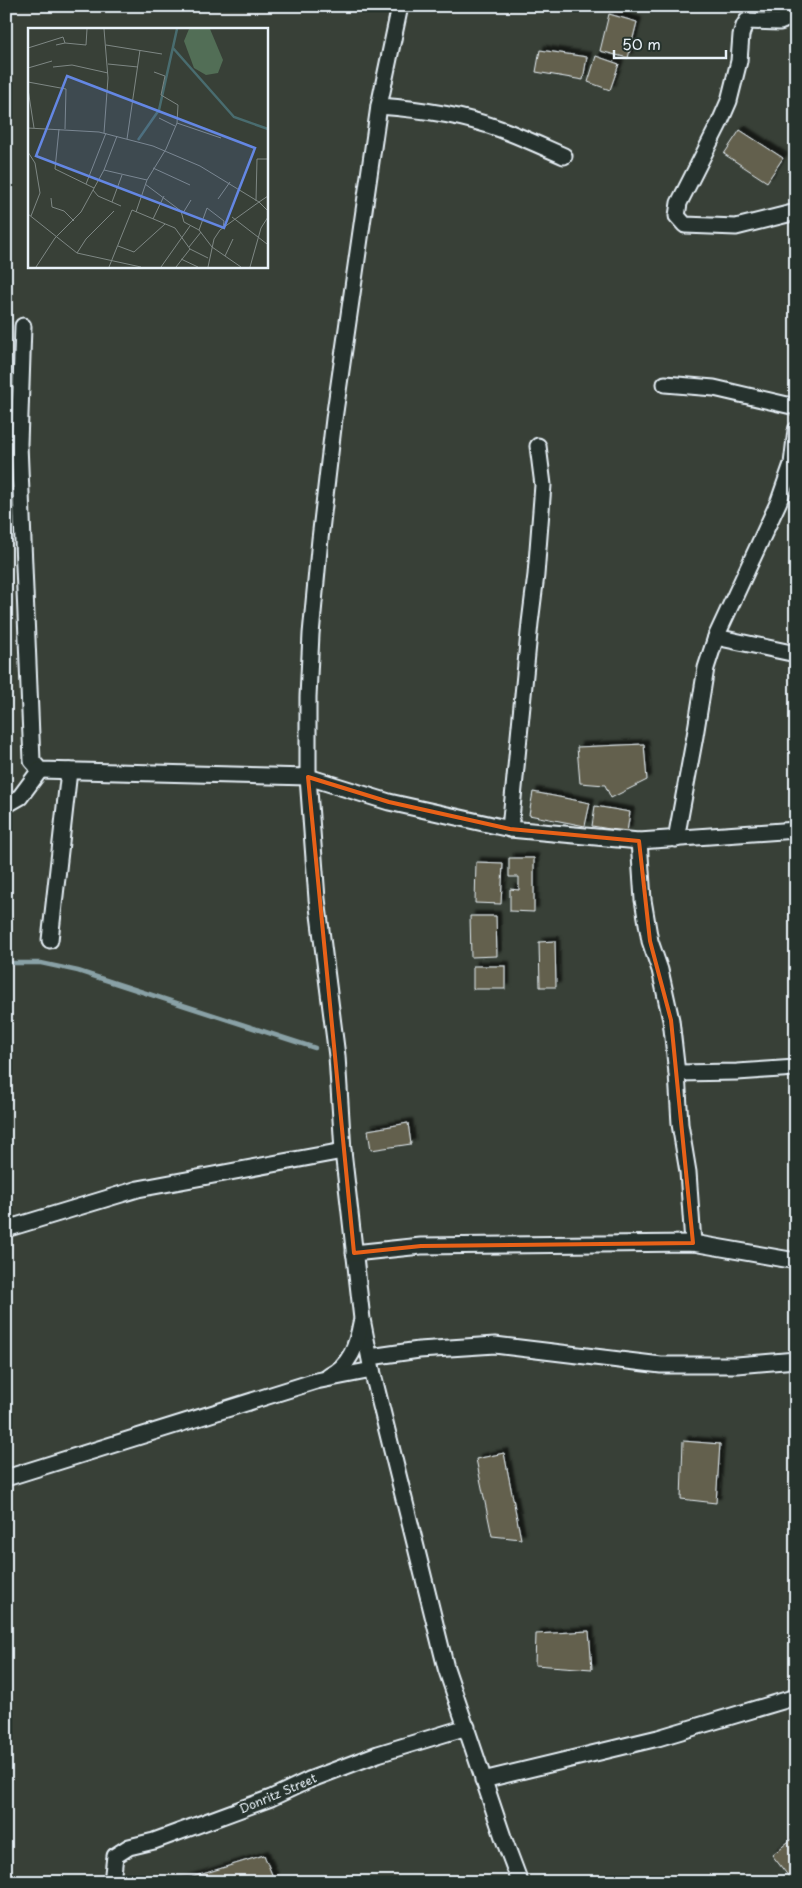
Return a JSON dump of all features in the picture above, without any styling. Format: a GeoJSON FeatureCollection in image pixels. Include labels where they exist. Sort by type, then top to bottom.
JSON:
{"type":"FeatureCollection","features":[{"type":"Feature","properties":{"kind":"street"},"geometry":{"type":"LineString","coordinates":[[400,6],[379,106],[337,399],[320,539],[310,634],[308,777],[317,899],[337,1056],[343,1151],[362,1320],[371,1364],[446,1668],[520,1882]]}},
{"type":"Feature","properties":{"kind":"street"},"geometry":{"type":"LineString","coordinates":[[796,15],[780,22],[747,21],[744,26],[737,69],[728,101],[719,124],[678,203],[677,216],[685,225],[736,227],[796,212]]}},
{"type":"Feature","properties":{"kind":"street"},"geometry":{"type":"LineString","coordinates":[[379,106],[411,109],[461,118],[490,126],[564,156]]}},
{"type":"Feature","properties":{"kind":"street"},"geometry":{"type":"LineString","coordinates":[[22,326],[20,464],[32,761],[40,770],[308,777],[389,802],[510,829],[639,841],[796,830]]}},
{"type":"Feature","properties":{"kind":"street"},"geometry":{"type":"LineString","coordinates":[[666,384],[714,388],[796,407]]}},
{"type":"Feature","properties":{"kind":"street"},"geometry":{"type":"LineString","coordinates":[[676,839],[706,668],[716,637],[779,501],[792,464],[796,430]]}},
{"type":"Feature","properties":{"kind":"street"},"geometry":{"type":"LineString","coordinates":[[510,829],[543,494],[538,446]]}},
{"type":"Feature","properties":{"kind":"street"},"geometry":{"type":"LineString","coordinates":[[716,637],[796,654]]}},
{"type":"Feature","properties":{"kind":"street"},"geometry":{"type":"LineString","coordinates":[[6,804],[20,797],[40,770]]}},
{"type":"Feature","properties":{"kind":"street"},"geometry":{"type":"LineString","coordinates":[[50,940],[69,770]]}},
{"type":"Feature","properties":{"kind":"street"},"geometry":{"type":"LineString","coordinates":[[639,841],[643,900],[650,940],[660,970],[671,1020],[680,1124],[688,1172],[693,1243]]}},
{"type":"Feature","properties":{"kind":"street"},"geometry":{"type":"LineString","coordinates":[[677,1073],[796,1068]]}},
{"type":"Feature","properties":{"kind":"street"},"geometry":{"type":"LineString","coordinates":[[6,1229],[138,1189],[343,1151]]}},
{"type":"Feature","properties":{"kind":"street"},"geometry":{"type":"LineString","coordinates":[[354,1252],[421,1246],[693,1243],[796,1261]]}},
{"type":"Feature","properties":{"kind":"street"},"geometry":{"type":"LineString","coordinates":[[316,1381],[334,1374],[343,1366],[352,1354],[362,1320]]}},
{"type":"Feature","properties":{"kind":"street"},"geometry":{"type":"LineString","coordinates":[[6,1478],[419,1350],[495,1345],[661,1365],[737,1365],[796,1360]]}},
{"type":"Feature","properties":{"kind":"street"},"geometry":{"type":"LineString","coordinates":[[484,1780],[658,1738],[796,1697]]}},
{"type":"Feature","properties":{"kind":"street","name":"Donritz Street"},"geometry":{"type":"LineString","coordinates":[[112,1882],[116,1856],[129,1847],[154,1841],[262,1802],[309,1780],[378,1754],[467,1727]]}},
{"type":"Feature","properties":{"kind":"highlighted area"},"geometry":{"type":"Polygon","coordinates":[[[308,777],[389,802],[510,829],[639,841],[650,941],[671,1020],[693,1243],[421,1246],[354,1253],[308,777]]]}},
{"type":"Feature","properties":{"kind":"building"},"geometry":{"type":"Polygon","coordinates":[[[609,14],[637,22],[628,58],[600,51],[609,14]]]}},
{"type":"Feature","properties":{"kind":"building"},"geometry":{"type":"Polygon","coordinates":[[[540,50],[587,57],[583,80],[536,72],[540,50]]]}},
{"type":"Feature","properties":{"kind":"building"},"geometry":{"type":"Polygon","coordinates":[[[596,56],[619,64],[610,90],[588,82],[596,56]]]}},
{"type":"Feature","properties":{"kind":"building"},"geometry":{"type":"Polygon","coordinates":[[[740,130],[783,158],[767,182],[724,154],[740,130]]]}},
{"type":"Feature","properties":{"kind":"building"},"geometry":{"type":"Polygon","coordinates":[[[644,744],[647,780],[611,798],[605,785],[580,783],[577,747],[644,744]]]}},
{"type":"Feature","properties":{"kind":"building"},"geometry":{"type":"Polygon","coordinates":[[[533,792],[590,803],[585,826],[529,815],[533,792]]]}},
{"type":"Feature","properties":{"kind":"building"},"geometry":{"type":"Polygon","coordinates":[[[595,806],[630,812],[627,832],[592,826],[595,806]]]}},
{"type":"Feature","properties":{"kind":"building"},"geometry":{"type":"Polygon","coordinates":[[[509,858],[534,858],[534,912],[510,911],[510,889],[519,890],[519,877],[509,877],[509,858]]]}},
{"type":"Feature","properties":{"kind":"building"},"geometry":{"type":"Polygon","coordinates":[[[476,862],[503,863],[501,904],[475,903],[476,862]]]}},
{"type":"Feature","properties":{"kind":"building"},"geometry":{"type":"Polygon","coordinates":[[[470,916],[496,916],[497,956],[471,957],[470,916]]]}},
{"type":"Feature","properties":{"kind":"building"},"geometry":{"type":"Polygon","coordinates":[[[555,941],[556,987],[540,987],[539,942],[555,941]]]}},
{"type":"Feature","properties":{"kind":"building"},"geometry":{"type":"Polygon","coordinates":[[[473,966],[505,966],[505,989],[473,989],[473,966]]]}},
{"type":"Feature","properties":{"kind":"building"},"geometry":{"type":"Polygon","coordinates":[[[408,1123],[411,1144],[371,1150],[368,1130],[408,1123]]]}},
{"type":"Feature","properties":{"kind":"building"},"geometry":{"type":"Polygon","coordinates":[[[683,1441],[720,1444],[716,1503],[681,1499],[683,1441]]]}},
{"type":"Feature","properties":{"kind":"building"},"geometry":{"type":"Polygon","coordinates":[[[504,1453],[521,1539],[492,1536],[476,1459],[504,1453]]]}},
{"type":"Feature","properties":{"kind":"building"},"geometry":{"type":"Polygon","coordinates":[[[589,1631],[592,1669],[535,1665],[536,1634],[589,1631]]]}},
{"type":"Feature","properties":{"kind":"building"},"geometry":{"type":"Polygon","coordinates":[[[793,1838],[796,1841],[796,1882],[793,1882],[772,1855],[793,1838]]]}},
{"type":"Feature","properties":{"kind":"building"},"geometry":{"type":"Polygon","coordinates":[[[264,1855],[275,1882],[177,1882],[264,1855]]]}},
{"type":"Feature","properties":{"kind":"waterway"},"geometry":{"type":"LineString","coordinates":[[6,963],[41,963],[78,971],[315,1048]]}}]}
